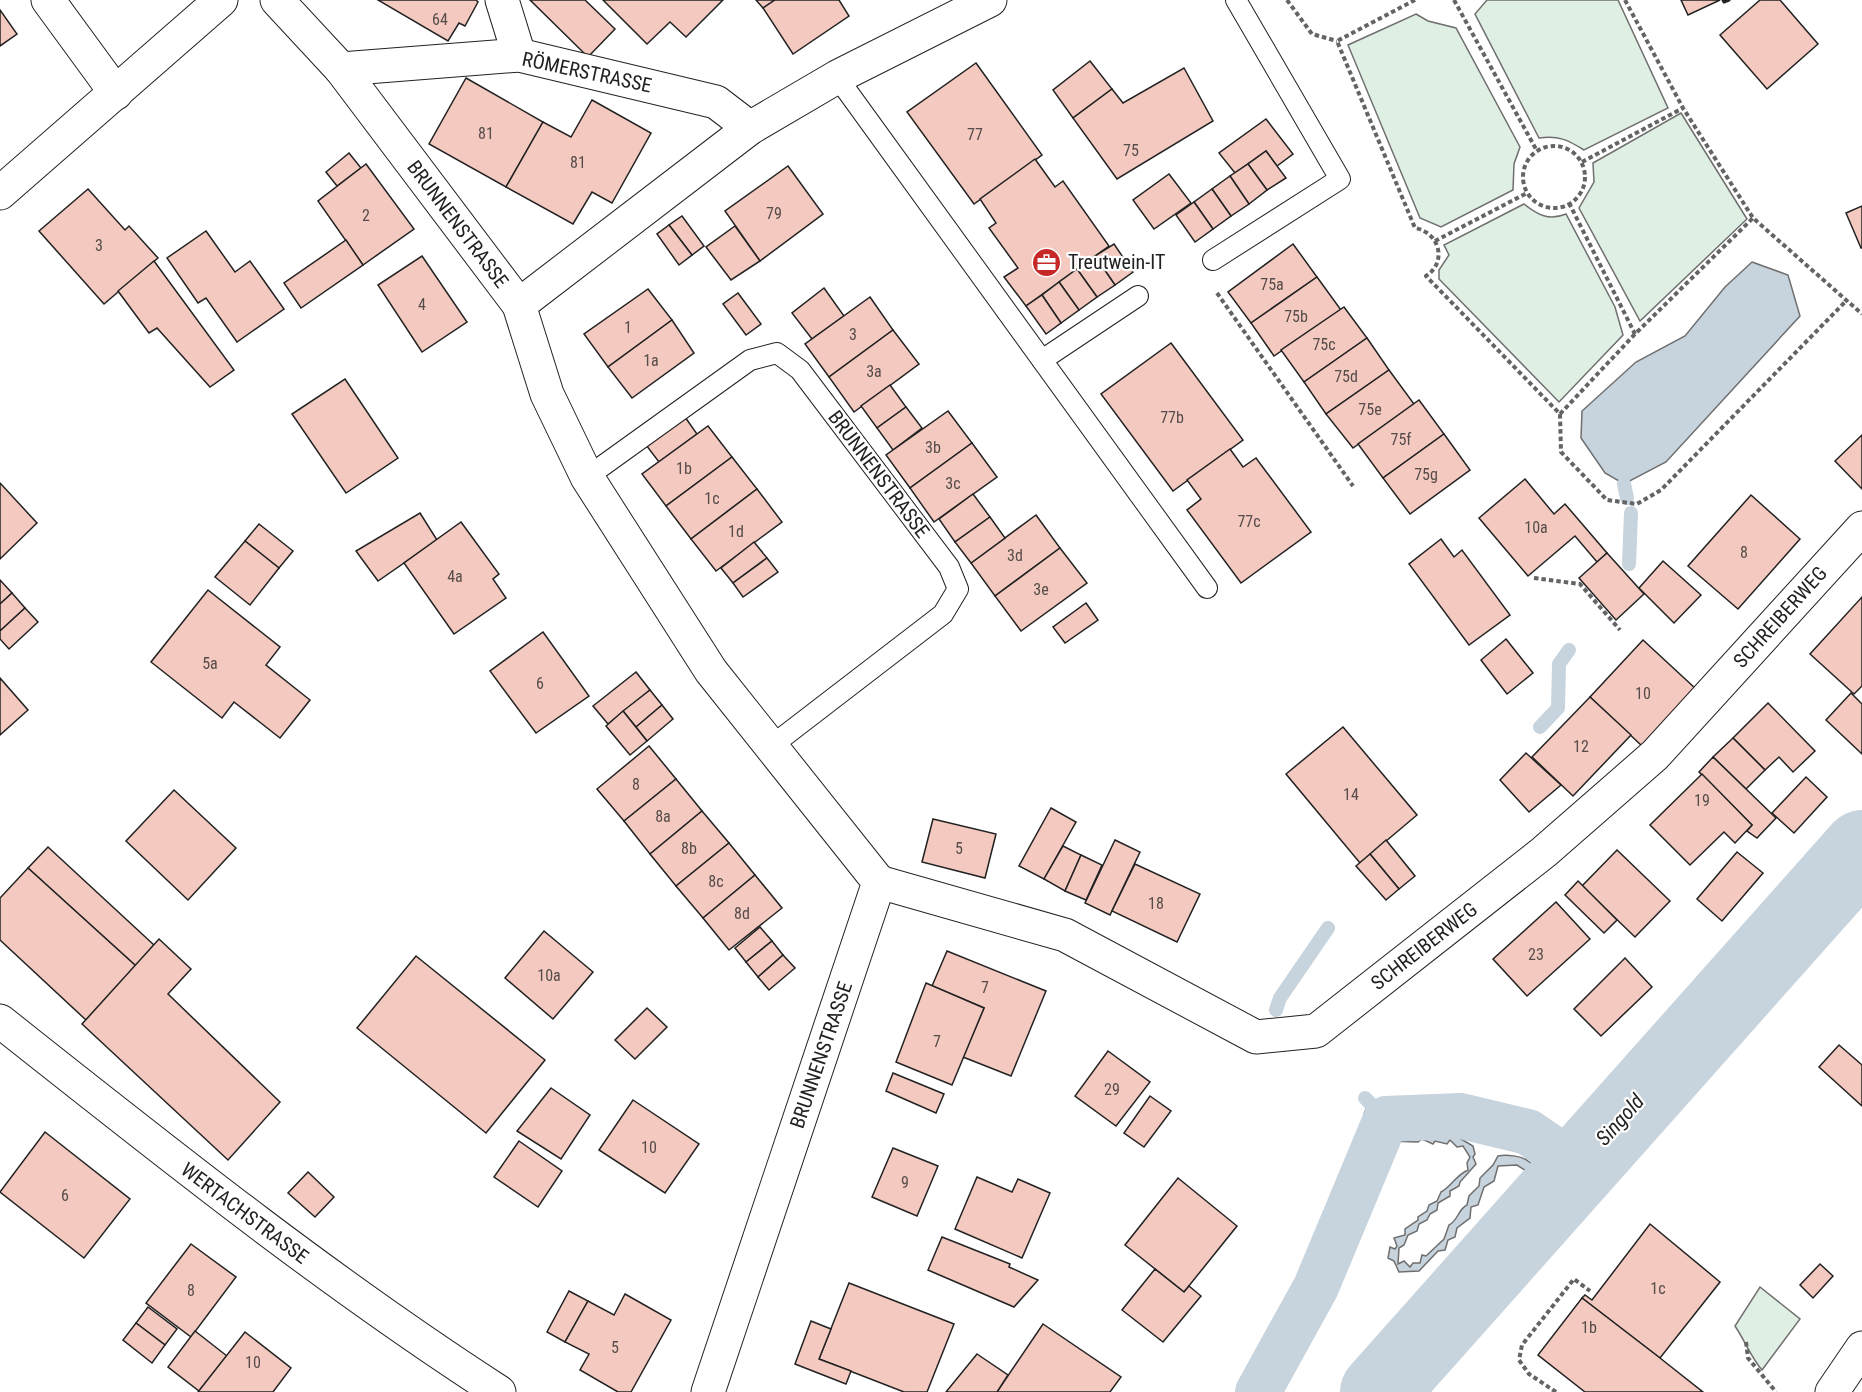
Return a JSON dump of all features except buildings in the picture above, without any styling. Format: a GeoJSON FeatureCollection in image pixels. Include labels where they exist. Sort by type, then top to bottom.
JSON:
{"type":"FeatureCollection","features":[{"type":"Feature","properties":{"kind":"street"},"geometry":{"type":"LineString","coordinates":[[48,0],[116,93]]}},
{"type":"Feature","properties":{"kind":"street"},"geometry":{"type":"LineString","coordinates":[[0,193],[221,0]]}},
{"type":"Feature","properties":{"kind":"street","name":"BRUNNENSTRASSE"},"geometry":{"type":"LineString","coordinates":[[277,0],[341,69],[519,305],[547,394],[588,477],[711,671],[879,882],[708,1392]]}},
{"type":"Feature","properties":{"kind":"street"},"geometry":{"type":"LineString","coordinates":[[502,0],[519,56]]}},
{"type":"Feature","properties":{"kind":"street"},"geometry":{"type":"LineString","coordinates":[[519,305],[750,128],[837,76],[990,0]]}},
{"type":"Feature","properties":{"kind":"street","name":"RÖMERSTRASSE"},"geometry":{"type":"LineString","coordinates":[[341,69],[519,56],[717,102],[750,128]]}},
{"type":"Feature","properties":{"kind":"street","name":"SCHREIBERWEG"},"geometry":{"type":"LineString","coordinates":[[879,882],[1065,935],[1256,1037],[1316,1031],[1544,852],[1655,755],[1862,528]]}},
{"type":"Feature","properties":{"kind":"street","name":"WERTACHSTRASSE"},"geometry":{"type":"LineString","coordinates":[[0,1021],[288,1247],[374,1310],[499,1392]]}},
{"type":"Feature","properties":{"kind":"street"},"geometry":{"type":"LineString","coordinates":[[1832,1392],[1862,1348]]}},
{"type":"Feature","properties":{"kind":"lane"},"geometry":{"type":"LineString","coordinates":[[1213,260],[1340,179],[1236,0]]}},
{"type":"Feature","properties":{"kind":"lane"},"geometry":{"type":"LineString","coordinates":[[837,76],[1207,588]]}},
{"type":"Feature","properties":{"kind":"lane"},"geometry":{"type":"LineString","coordinates":[[1042,360],[1138,296]]}},
{"type":"Feature","properties":{"kind":"lane","name":"BRUNNENSTRASSE"},"geometry":{"type":"LineString","coordinates":[[588,477],[750,360],[777,353],[800,370],[950,567],[958,589],[943,614],[770,747]]}},
{"type":"Feature","properties":{"kind":"path"},"geometry":{"type":"LineString","coordinates":[[1287,0],[1312,34],[1337,41],[1415,0]]}},
{"type":"Feature","properties":{"kind":"path"},"geometry":{"type":"LineString","coordinates":[[1454,0],[1537,151]]}},
{"type":"Feature","properties":{"kind":"path"},"geometry":{"type":"LineString","coordinates":[[1625,0],[1683,108],[1753,218],[1862,314]]}},
{"type":"Feature","properties":{"kind":"path"},"geometry":{"type":"LineString","coordinates":[[1337,41],[1414,228],[1430,234],[1435,241],[1439,258],[1436,266],[1426,276],[1560,414],[1561,452],[1607,500],[1637,504],[1661,490],[1847,300]]}},
{"type":"Feature","properties":{"kind":"path"},"geometry":{"type":"LineString","coordinates":[[1582,162],[1683,108]]}},
{"type":"Feature","properties":{"kind":"path"},"geometry":{"type":"LineString","coordinates":[[1552,145],[1562,146],[1572,151],[1582,162],[1586,177],[1584,187],[1569,203],[1552,208],[1542,206],[1527,193],[1522,172],[1526,162],[1537,151],[1552,145]]}},
{"type":"Feature","properties":{"kind":"path"},"geometry":{"type":"LineString","coordinates":[[1435,241],[1527,193]]}},
{"type":"Feature","properties":{"kind":"path"},"geometry":{"type":"LineString","coordinates":[[1569,203],[1635,334]]}},
{"type":"Feature","properties":{"kind":"path"},"geometry":{"type":"LineString","coordinates":[[1560,414],[1635,334],[1753,218]]}},
{"type":"Feature","properties":{"kind":"path"},"geometry":{"type":"LineString","coordinates":[[1213,260],[1200,269],[1353,486]]}},
{"type":"Feature","properties":{"kind":"path"},"geometry":{"type":"LineString","coordinates":[[1534,578],[1580,584],[1620,630]]}},
{"type":"Feature","properties":{"kind":"path"},"geometry":{"type":"LineString","coordinates":[[1556,1392],[1529,1374],[1520,1360],[1522,1344],[1574,1279],[1590,1291]]}},
{"type":"Feature","properties":{"kind":"path"},"geometry":{"type":"LineString","coordinates":[[1746,1342],[1748,1358],[1776,1392]]}},
{"type":"Feature","properties":{"kind":"green space"},"geometry":{"type":"Polygon","coordinates":[[[1487,0],[1618,0],[1668,108],[1584,150],[1563,139],[1539,138],[1475,14],[1487,0]]]}},
{"type":"Feature","properties":{"kind":"green space"},"geometry":{"type":"Polygon","coordinates":[[[1416,14],[1428,21],[1456,28],[1520,147],[1514,164],[1513,190],[1441,227],[1420,218],[1348,45],[1416,14]]]}},
{"type":"Feature","properties":{"kind":"green space"},"geometry":{"type":"Polygon","coordinates":[[[1681,113],[1747,219],[1640,321],[1579,208],[1594,182],[1593,163],[1681,113]]]}},
{"type":"Feature","properties":{"kind":"green space"},"geometry":{"type":"Polygon","coordinates":[[[1524,204],[1544,216],[1554,217],[1566,214],[1615,307],[1623,335],[1559,402],[1439,279],[1439,270],[1449,255],[1444,245],[1524,204]]]}},
{"type":"Feature","properties":{"kind":"green space"},"geometry":{"type":"Polygon","coordinates":[[[1760,1287],[1800,1319],[1762,1370],[1735,1326],[1760,1287]]]}},
{"type":"Feature","properties":{"kind":"shaded area"},"geometry":{"type":"Polygon","coordinates":[[[1752,262],[1788,275],[1800,316],[1666,462],[1624,484],[1605,473],[1581,438],[1582,411],[1636,362],[1685,336],[1725,287],[1752,262]]]}},
{"type":"Feature","properties":{"kind":"shaded area"},"geometry":{"type":"Polygon","coordinates":[[[1368,1104],[1388,1116],[1390,1129],[1397,1135],[1421,1133],[1432,1136],[1442,1134],[1456,1136],[1473,1146],[1475,1154],[1473,1157],[1476,1164],[1459,1186],[1450,1191],[1450,1196],[1438,1203],[1437,1210],[1419,1224],[1417,1231],[1408,1235],[1404,1245],[1399,1248],[1398,1264],[1404,1261],[1410,1267],[1413,1263],[1420,1263],[1422,1255],[1426,1256],[1444,1239],[1449,1225],[1467,1205],[1469,1196],[1479,1186],[1480,1178],[1493,1165],[1498,1156],[1509,1155],[1522,1158],[1540,1169],[1531,1174],[1517,1165],[1498,1166],[1494,1181],[1484,1187],[1478,1205],[1471,1207],[1470,1218],[1457,1228],[1455,1237],[1448,1240],[1445,1250],[1438,1251],[1419,1271],[1399,1272],[1394,1261],[1388,1258],[1390,1247],[1395,1249],[1397,1246],[1394,1238],[1405,1235],[1405,1229],[1427,1211],[1429,1205],[1437,1201],[1441,1192],[1468,1170],[1467,1163],[1470,1157],[1463,1146],[1457,1147],[1450,1140],[1447,1144],[1435,1141],[1433,1144],[1422,1139],[1418,1142],[1386,1141],[1370,1156],[1379,1133],[1364,1114],[1368,1104]]]}},
{"type":"Feature","properties":{"kind":"waterway"},"geometry":{"type":"LineString","coordinates":[[1624,484],[1627,498]]}},
{"type":"Feature","properties":{"kind":"waterway"},"geometry":{"type":"LineString","coordinates":[[1629,564],[1631,513]]}},
{"type":"Feature","properties":{"kind":"waterway"},"geometry":{"type":"LineString","coordinates":[[1540,727],[1558,708],[1559,664],[1569,650]]}},
{"type":"Feature","properties":{"kind":"waterway","name":"Singold"},"geometry":{"type":"LineString","coordinates":[[1379,1392],[1862,849]]}},
{"type":"Feature","properties":{"kind":"waterway"},"geometry":{"type":"LineString","coordinates":[[1276,1010],[1280,998],[1328,928]]}},
{"type":"Feature","properties":{"kind":"waterway"},"geometry":{"type":"LineString","coordinates":[[1365,1098],[1384,1117]]}},
{"type":"Feature","properties":{"kind":"waterway"},"geometry":{"type":"LineString","coordinates":[[1258,1392],[1316,1287],[1386,1119],[1461,1116],[1528,1132],[1579,1167]]}},
{"type":"Feature","properties":{"kind":"wall"},"geometry":{"type":"LineString","coordinates":[[1723,0],[1724,2],[1729,0]]}},
{"type":"Feature","properties":{"kind":"place","name":"Treutwein-IT"},"geometry":{"type":"Point","coordinates":[1047,262]}}]}
